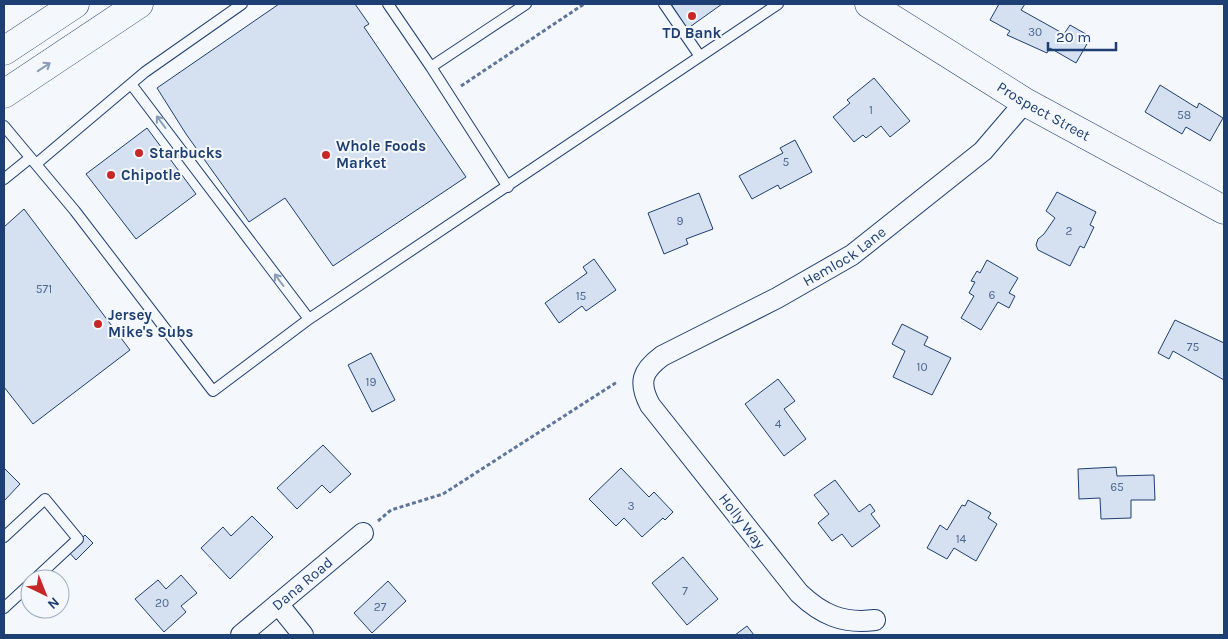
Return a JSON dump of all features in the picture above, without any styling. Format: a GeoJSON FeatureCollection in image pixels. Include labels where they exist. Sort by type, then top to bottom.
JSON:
{"type":"FeatureCollection","features":[{"type":"Feature","properties":{"kind":"main road"},"geometry":{"type":"LineString","coordinates":[[4,94],[139,4]]}},
{"type":"Feature","properties":{"kind":"main road","name":"Prospect Street"},"geometry":{"type":"LineString","coordinates":[[869,4],[1025,102],[1224,210]]}},
{"type":"Feature","properties":{"kind":"main road"},"geometry":{"type":"LineString","coordinates":[[4,51],[58,8]]}},
{"type":"Feature","properties":{"kind":"street","name":"Hemlock Lane"},"geometry":{"type":"LineString","coordinates":[[643,378],[649,366],[662,356],[784,294],[852,255],[983,151],[1025,102]]}},
{"type":"Feature","properties":{"kind":"street","name":"Holly Way"},"geometry":{"type":"LineString","coordinates":[[643,378],[644,393],[650,405],[799,593],[814,607],[830,616],[860,622],[875,620]]}},
{"type":"Feature","properties":{"kind":"street","name":"Dana Road"},"geometry":{"type":"LineString","coordinates":[[240,635],[363,533]]}},
{"type":"Feature","properties":{"kind":"street"},"geometry":{"type":"LineString","coordinates":[[278,604],[303,635]]}},
{"type":"Feature","properties":{"kind":"lane"},"geometry":{"type":"LineString","coordinates":[[4,179],[33,161],[194,36],[242,4]]}},
{"type":"Feature","properties":{"kind":"lane"},"geometry":{"type":"LineString","coordinates":[[388,4],[508,187]]}},
{"type":"Feature","properties":{"kind":"lane"},"geometry":{"type":"LineString","coordinates":[[431,68],[526,4]]}},
{"type":"Feature","properties":{"kind":"lane"},"geometry":{"type":"LineString","coordinates":[[664,4],[699,55]]}},
{"type":"Feature","properties":{"kind":"lane"},"geometry":{"type":"LineString","coordinates":[[4,126],[214,391],[308,319],[508,187],[699,55],[778,4]]}},
{"type":"Feature","properties":{"kind":"lane"},"geometry":{"type":"LineString","coordinates":[[131,84],[308,319]]}},
{"type":"Feature","properties":{"kind":"lane"},"geometry":{"type":"LineString","coordinates":[[4,537],[45,499],[78,540],[46,569]]}},
{"type":"Feature","properties":{"kind":"lane"},"geometry":{"type":"LineString","coordinates":[[4,608],[20,593]]}},
{"type":"Feature","properties":{"kind":"path"},"geometry":{"type":"LineString","coordinates":[[456,89],[584,4]]}},
{"type":"Feature","properties":{"kind":"path"},"geometry":{"type":"LineString","coordinates":[[363,533],[391,510],[443,494],[617,382]]}},
{"type":"Feature","properties":{"kind":"building","name":"Whole Foods Market"},"geometry":{"type":"Polygon","coordinates":[[[279,4],[355,4],[369,24],[364,27],[466,177],[333,266],[285,198],[249,222],[186,134],[157,88],[279,4]]]}},
{"type":"Feature","properties":{"kind":"building","name":"TD Bank"},"geometry":{"type":"Polygon","coordinates":[[[671,4],[722,4],[687,29],[671,4]]]}},
{"type":"Feature","properties":{"kind":"building"},"geometry":{"type":"Polygon","coordinates":[[[999,4],[1025,4],[1021,10],[1064,34],[1070,25],[1091,37],[1076,63],[1050,48],[1047,53],[1007,35],[1010,31],[990,20],[999,4]]]}},
{"type":"Feature","properties":{"kind":"building"},"geometry":{"type":"Polygon","coordinates":[[[874,78],[910,121],[890,137],[881,126],[866,138],[863,135],[854,142],[833,117],[850,103],[847,100],[874,78]]]}},
{"type":"Feature","properties":{"kind":"building"},"geometry":{"type":"Polygon","coordinates":[[[1160,85],[1197,108],[1199,103],[1223,118],[1210,141],[1186,127],[1182,134],[1145,112],[1160,85]]]}},
{"type":"Feature","properties":{"kind":"building"},"geometry":{"type":"Polygon","coordinates":[[[147,128],[196,194],[136,239],[86,174],[147,128]]]}},
{"type":"Feature","properties":{"kind":"building"},"geometry":{"type":"Polygon","coordinates":[[[795,140],[812,172],[780,189],[778,185],[752,199],[739,176],[783,153],[780,148],[795,140]]]}},
{"type":"Feature","properties":{"kind":"building"},"geometry":{"type":"Polygon","coordinates":[[[1057,192],[1096,212],[1090,225],[1094,227],[1084,248],[1080,246],[1070,266],[1038,250],[1036,245],[1038,239],[1044,234],[1055,218],[1046,211],[1057,192]]]}},
{"type":"Feature","properties":{"kind":"building"},"geometry":{"type":"Polygon","coordinates":[[[699,193],[713,229],[686,239],[688,244],[664,254],[648,213],[699,193]]]}},
{"type":"Feature","properties":{"kind":"building"},"geometry":{"type":"Polygon","coordinates":[[[24,209],[130,350],[33,424],[4,387],[4,227],[24,209]]]}},
{"type":"Feature","properties":{"kind":"building"},"geometry":{"type":"Polygon","coordinates":[[[594,259],[616,290],[586,311],[582,306],[559,323],[545,303],[587,273],[583,267],[594,259]]]}},
{"type":"Feature","properties":{"kind":"building"},"geometry":{"type":"Polygon","coordinates":[[[987,260],[1018,278],[1009,293],[1015,296],[1009,308],[998,302],[981,330],[961,318],[974,296],[969,293],[975,282],[971,281],[977,271],[980,273],[987,260]]]}},
{"type":"Feature","properties":{"kind":"building"},"geometry":{"type":"Polygon","coordinates":[[[1175,320],[1224,343],[1224,380],[1173,351],[1169,359],[1158,353],[1175,320]]]}},
{"type":"Feature","properties":{"kind":"building"},"geometry":{"type":"Polygon","coordinates":[[[902,324],[928,337],[924,345],[951,358],[932,395],[893,377],[905,351],[892,344],[902,324]]]}},
{"type":"Feature","properties":{"kind":"building"},"geometry":{"type":"Polygon","coordinates":[[[371,353],[395,400],[372,412],[348,365],[371,353]]]}},
{"type":"Feature","properties":{"kind":"building"},"geometry":{"type":"Polygon","coordinates":[[[778,379],[795,401],[784,409],[806,439],[784,456],[745,404],[778,379]]]}},
{"type":"Feature","properties":{"kind":"building"},"geometry":{"type":"Polygon","coordinates":[[[323,445],[351,474],[330,493],[322,485],[297,509],[277,488],[323,445]]]}},
{"type":"Feature","properties":{"kind":"building"},"geometry":{"type":"Polygon","coordinates":[[[1116,467],[1117,476],[1154,475],[1155,500],[1131,500],[1131,518],[1101,519],[1100,498],[1079,499],[1078,469],[1116,467]]]}},
{"type":"Feature","properties":{"kind":"building"},"geometry":{"type":"Polygon","coordinates":[[[4,468],[20,484],[4,501],[4,468]]]}},
{"type":"Feature","properties":{"kind":"building"},"geometry":{"type":"Polygon","coordinates":[[[621,468],[649,497],[654,492],[673,512],[665,520],[663,518],[642,537],[624,518],[616,526],[589,499],[621,468]]]}},
{"type":"Feature","properties":{"kind":"building"},"geometry":{"type":"Polygon","coordinates":[[[835,480],[859,512],[870,504],[875,511],[871,514],[880,526],[852,547],[842,534],[832,541],[818,523],[829,514],[814,495],[835,480]]]}},
{"type":"Feature","properties":{"kind":"building"},"geometry":{"type":"Polygon","coordinates":[[[968,500],[991,513],[988,518],[997,524],[976,561],[954,548],[947,559],[927,548],[940,525],[947,530],[962,505],[965,506],[968,500]]]}},
{"type":"Feature","properties":{"kind":"building"},"geometry":{"type":"Polygon","coordinates":[[[252,516],[273,537],[230,579],[201,548],[223,527],[231,536],[252,516]]]}},
{"type":"Feature","properties":{"kind":"building"},"geometry":{"type":"Polygon","coordinates":[[[85,535],[93,543],[76,560],[68,551],[85,535]]]}},
{"type":"Feature","properties":{"kind":"building"},"geometry":{"type":"Polygon","coordinates":[[[683,557],[718,599],[687,625],[652,583],[683,557]]]}},
{"type":"Feature","properties":{"kind":"building"},"geometry":{"type":"Polygon","coordinates":[[[181,575],[197,593],[181,606],[186,612],[164,632],[135,599],[158,580],[166,589],[181,575]]]}},
{"type":"Feature","properties":{"kind":"building"},"geometry":{"type":"Polygon","coordinates":[[[388,581],[406,601],[372,633],[354,613],[388,581]]]}},
{"type":"Feature","properties":{"kind":"building"},"geometry":{"type":"Polygon","coordinates":[[[747,626],[754,635],[735,635],[747,626]]]}},
{"type":"Feature","properties":{"kind":"place","name":"TD Bank"},"geometry":{"type":"Point","coordinates":[692,16]}},
{"type":"Feature","properties":{"kind":"place","name":"Starbucks"},"geometry":{"type":"Point","coordinates":[139,153]}},
{"type":"Feature","properties":{"kind":"place","name":"Whole Foods Market"},"geometry":{"type":"Point","coordinates":[326,155]}},
{"type":"Feature","properties":{"kind":"place","name":"Chipotle"},"geometry":{"type":"Point","coordinates":[111,175]}},
{"type":"Feature","properties":{"kind":"place","name":"Jersey Mike's Subs"},"geometry":{"type":"Point","coordinates":[98,324]}}]}
